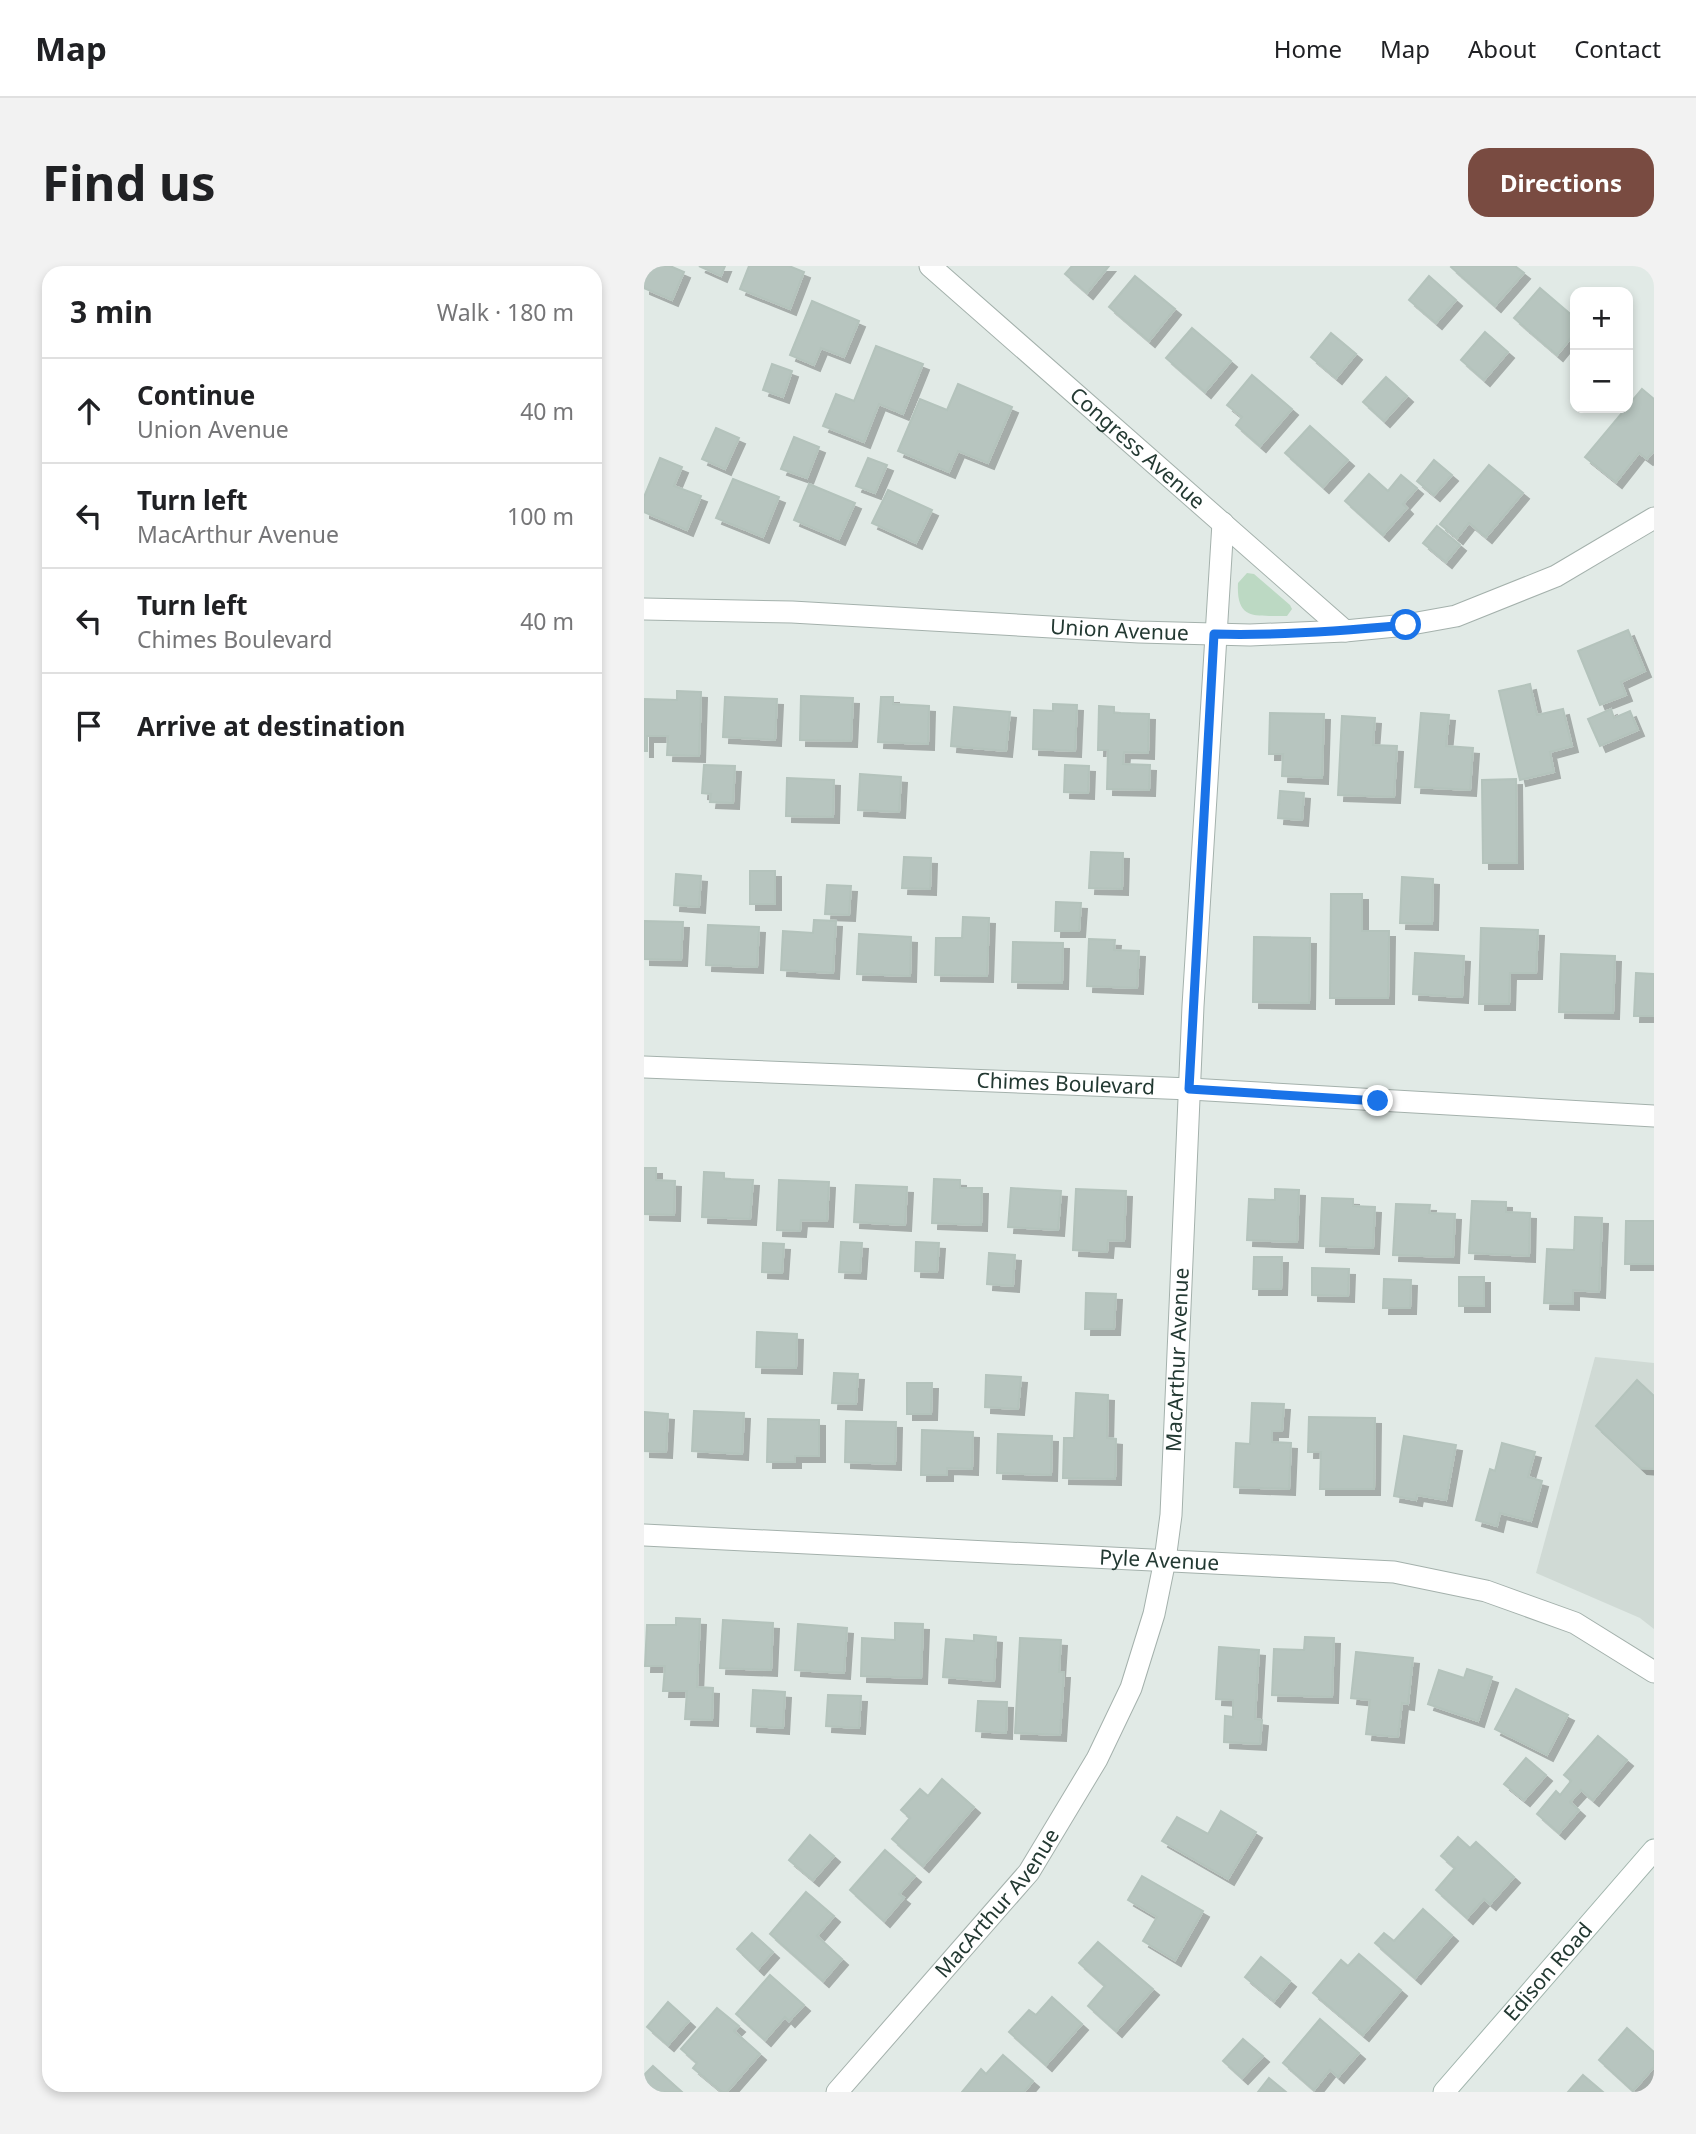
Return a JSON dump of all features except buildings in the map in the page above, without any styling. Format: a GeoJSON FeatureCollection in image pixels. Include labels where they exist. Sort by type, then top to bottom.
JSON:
{"type":"FeatureCollection","features":[{"type":"Feature","properties":{"kind":"street","name":"Congress Avenue"},"geometry":{"type":"LineString","coordinates":[[930,266],[1345,631]]}},
{"type":"Feature","properties":{"kind":"street","name":"Union Avenue"},"geometry":{"type":"LineString","coordinates":[[644,609],[792,612],[1214,634],[1345,631],[1406,625],[1456,616],[1556,576],[1654,518]]}},
{"type":"Feature","properties":{"kind":"street","name":"MacArthur Avenue"},"geometry":{"type":"LineString","coordinates":[[837,2092],[1029,1872],[1097,1759],[1131,1688],[1154,1614],[1166,1560],[1171,1515],[1189,1089],[1214,634],[1223,523]]}},
{"type":"Feature","properties":{"kind":"street","name":"Chimes Boulevard"},"geometry":{"type":"LineString","coordinates":[[644,1067],[1189,1089],[1654,1116]]}},
{"type":"Feature","properties":{"kind":"street","name":"Pyle Avenue"},"geometry":{"type":"LineString","coordinates":[[644,1535],[1394,1572],[1486,1591],[1575,1623],[1654,1672]]}},
{"type":"Feature","properties":{"kind":"street","name":"Edison Road"},"geometry":{"type":"LineString","coordinates":[[1444,2092],[1654,1850]]}},
{"type":"Feature","properties":{"kind":"shaded area"},"geometry":{"type":"Polygon","coordinates":[[[1595,1357],[1654,1363],[1654,1629],[1640,1618],[1536,1573],[1595,1357]]]}},
{"type":"Feature","properties":{"kind":"green space"},"geometry":{"type":"Polygon","coordinates":[[[1247,573],[1254,574],[1290,605],[1292,609],[1287,616],[1257,615],[1244,610],[1238,596],[1238,583],[1247,573]]]}},
{"type":"Feature","properties":{"kind":"route"},"geometry":{"type":"LineString","coordinates":[[1378,1101],[1189,1089],[1214,634],[1345,631],[1406,625]]}}]}
